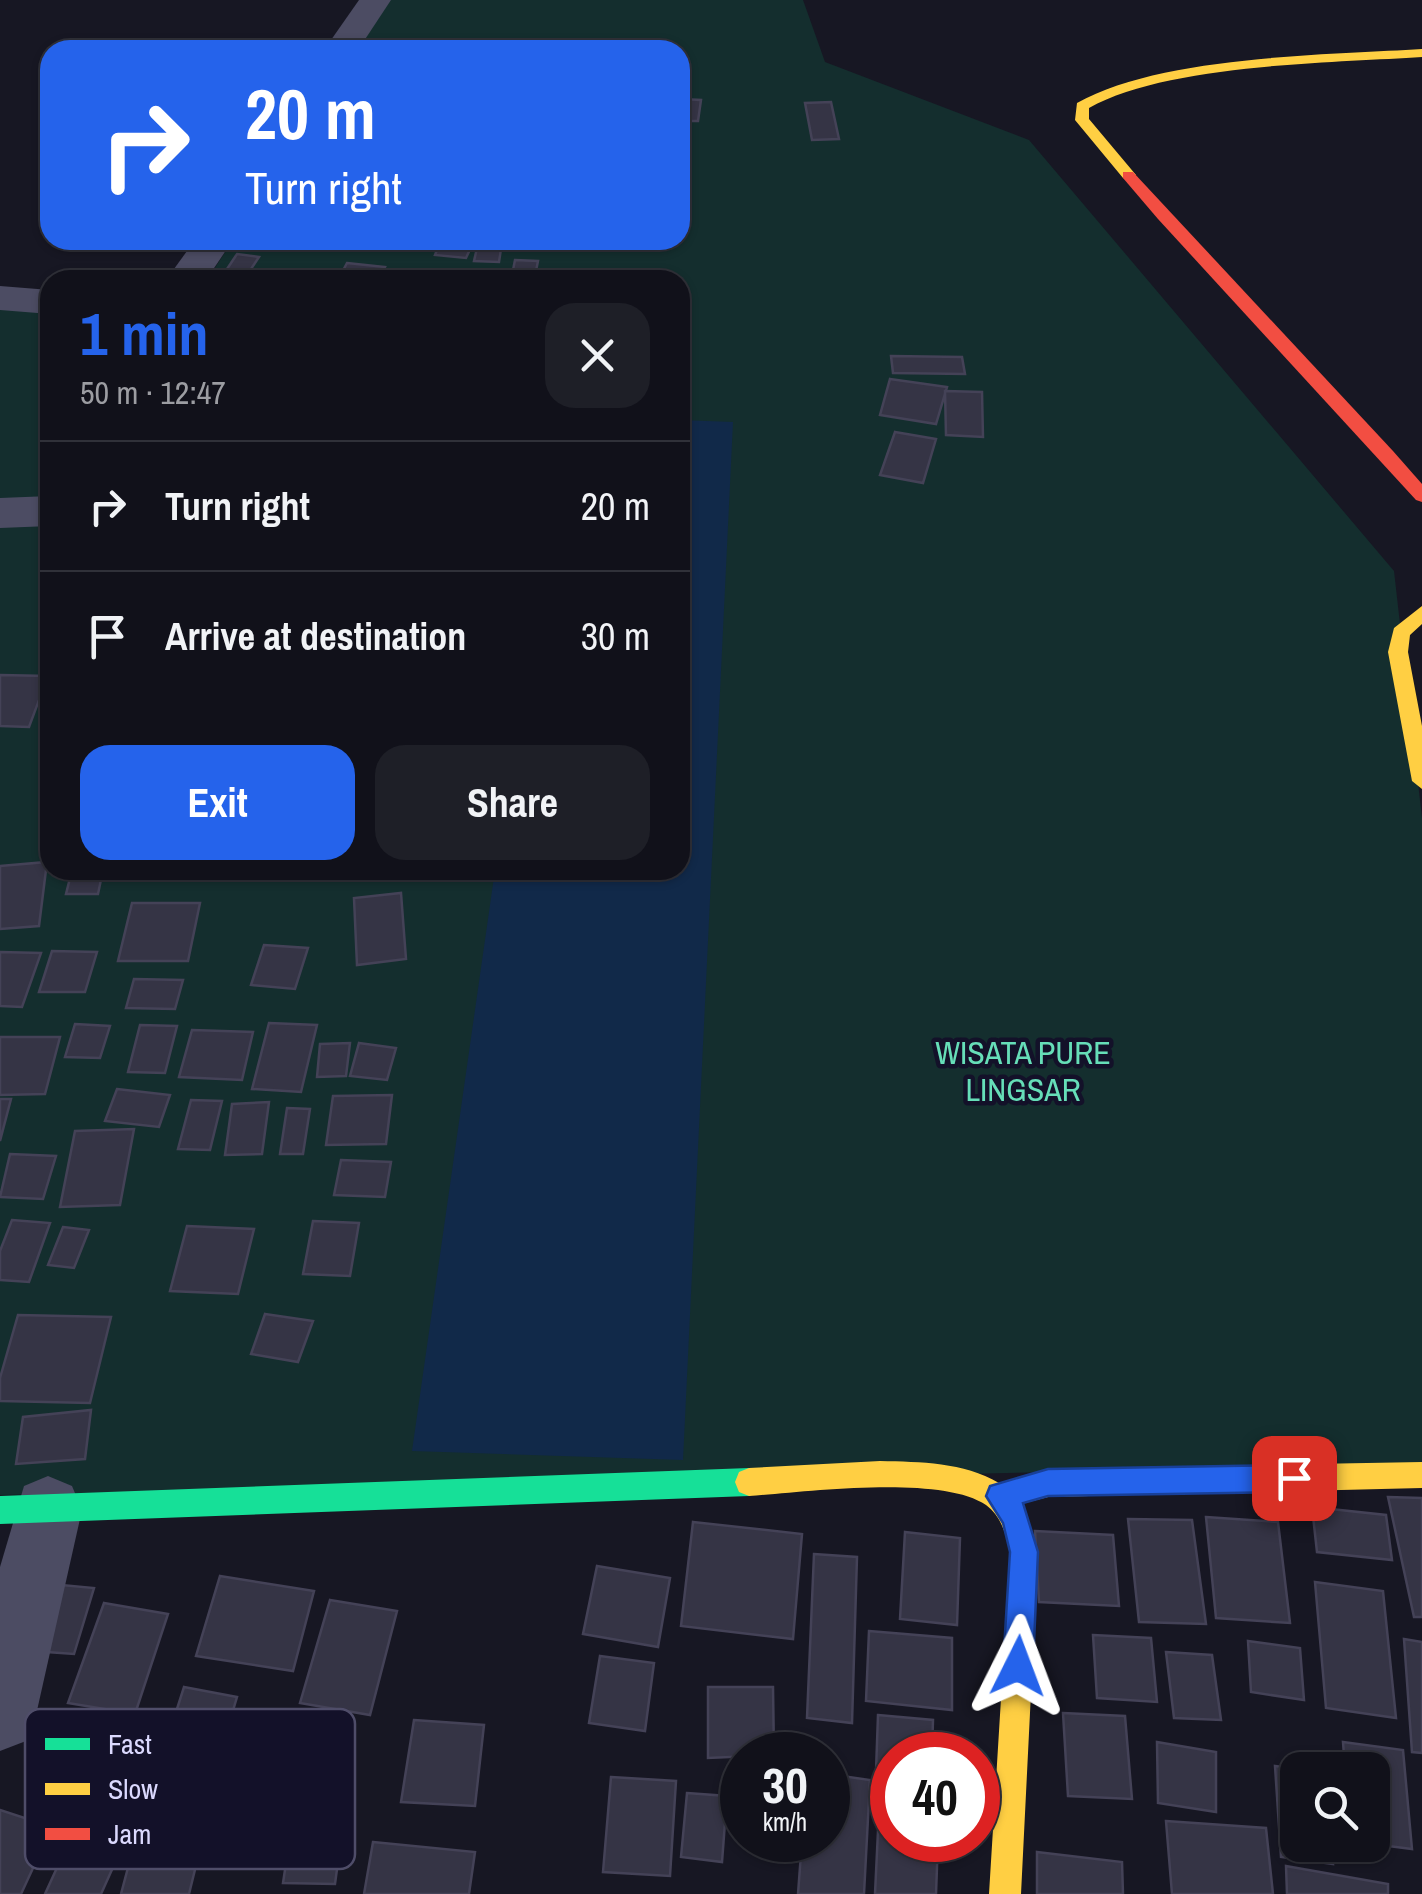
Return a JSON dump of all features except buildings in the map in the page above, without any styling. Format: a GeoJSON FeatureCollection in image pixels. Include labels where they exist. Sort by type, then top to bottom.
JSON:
{"type":"FeatureCollection","features":[{"type":"Feature","properties":{"kind":"street"},"geometry":{"type":"LineString","coordinates":[[348,40],[374,0]]}},
{"type":"Feature","properties":{"kind":"street"},"geometry":{"type":"LineString","coordinates":[[1422,53],[1256,66],[1142,82],[1092,96],[1082,106],[1082,120],[1166,218],[1356,415],[1422,496]]}},
{"type":"Feature","properties":{"kind":"street"},"geometry":{"type":"LineString","coordinates":[[0,298],[40,301]]}},
{"type":"Feature","properties":{"kind":"street"},"geometry":{"type":"LineString","coordinates":[[1422,614],[1401,634],[1398,666],[1422,781]]}},
{"type":"Feature","properties":{"kind":"street"},"geometry":{"type":"LineString","coordinates":[[0,1715],[24,1510],[945,1474],[972,1480],[1000,1496],[1016,1517],[1024,1552],[1005,1894]]}},
{"type":"Feature","properties":{"kind":"street"},"geometry":{"type":"LineString","coordinates":[[1000,1496],[1048,1483],[1422,1475]]}},
{"type":"Feature","properties":{"kind":"green space","name":"WISATA PURE LINGSAR"},"geometry":{"type":"Polygon","coordinates":[[[387,0],[803,0],[825,62],[1029,140],[1394,571],[1422,818],[1422,1464],[0,1495],[0,305],[40,310],[40,880],[690,880],[690,270],[214,270],[226,250],[690,250],[690,40],[361,40],[387,0]]]}},
{"type":"Feature","properties":{"kind":"water"},"geometry":{"type":"Polygon","coordinates":[[[690,420],[733,422],[683,1460],[412,1451],[494,880],[690,880],[690,420]]]}},
{"type":"Feature","properties":{"kind":"traffic: fast"},"geometry":{"type":"LineString","coordinates":[[0,1510],[749,1482]]}},
{"type":"Feature","properties":{"kind":"traffic: slow"},"geometry":{"type":"LineString","coordinates":[[1128,175],[1082,120],[1082,106],[1105,93],[1142,82],[1242,67],[1422,53]]}},
{"type":"Feature","properties":{"kind":"traffic: slow"},"geometry":{"type":"LineString","coordinates":[[1422,613],[1401,633],[1398,652],[1422,781]]}},
{"type":"Feature","properties":{"kind":"traffic: slow"},"geometry":{"type":"LineString","coordinates":[[749,1482],[917,1475],[978,1486],[998,1497],[1008,1509],[1024,1552],[1005,1894]]}},
{"type":"Feature","properties":{"kind":"traffic: slow"},"geometry":{"type":"LineString","coordinates":[[1000,1496],[1048,1483],[1422,1475]]}},
{"type":"Feature","properties":{"kind":"traffic: jam"},"geometry":{"type":"LineString","coordinates":[[1128,175],[1422,496]]}},
{"type":"Feature","properties":{"kind":"route"},"geometry":{"type":"LineString","coordinates":[[1018,1666],[1024,1552],[1016,1517],[1000,1496],[1048,1483],[1294,1478]]}}]}
